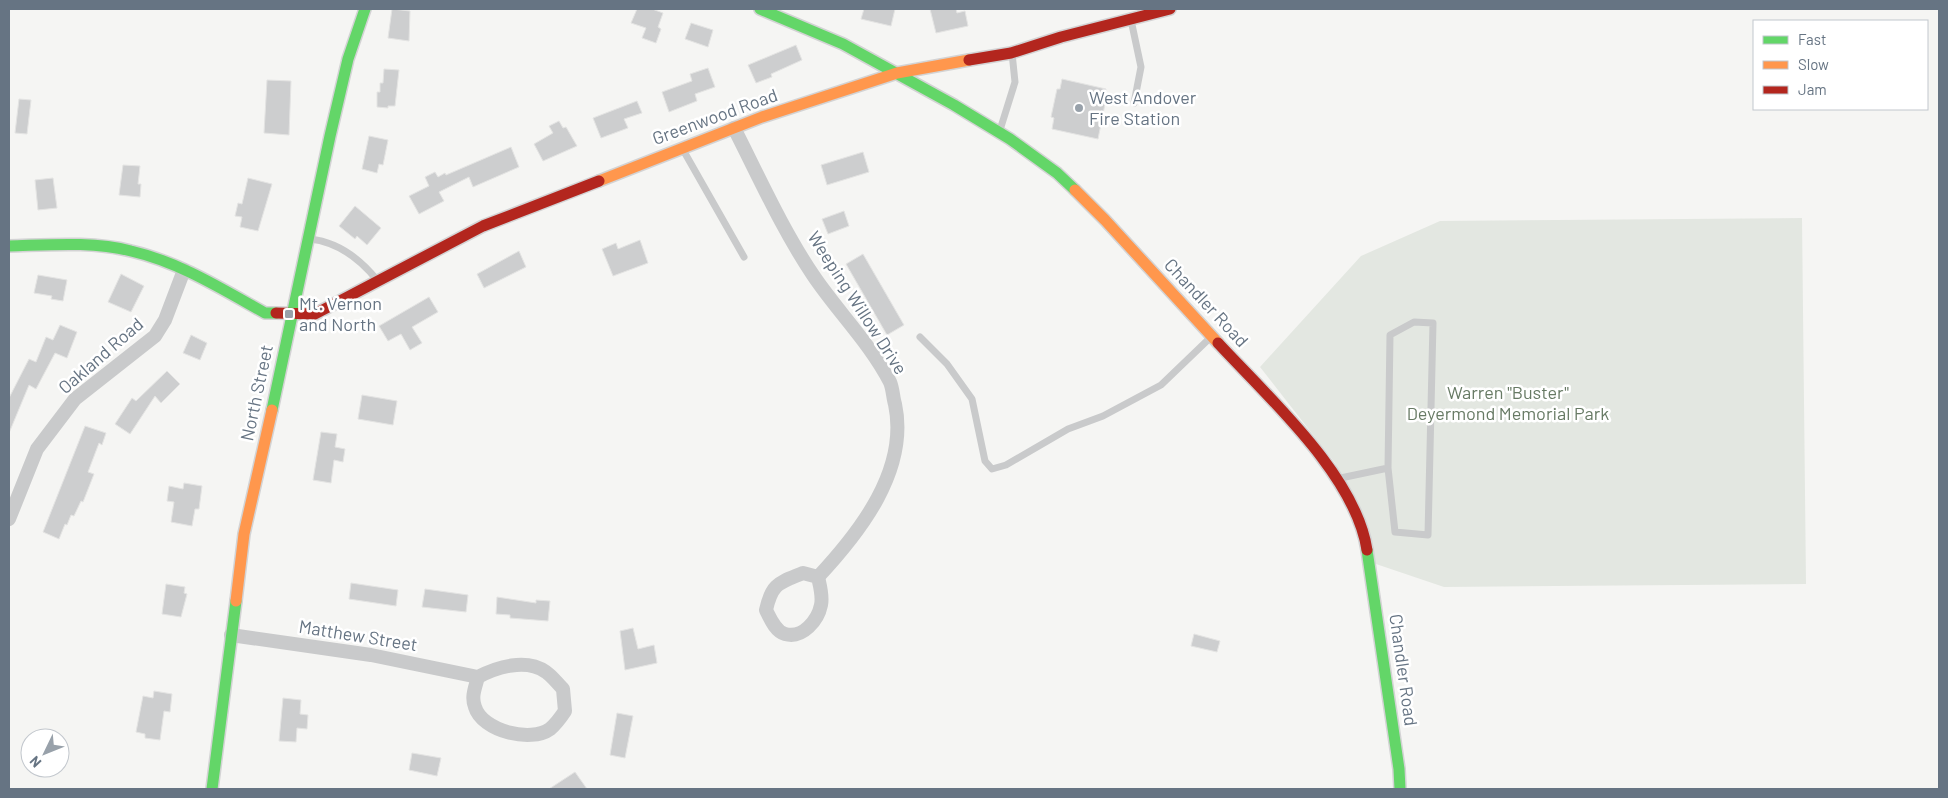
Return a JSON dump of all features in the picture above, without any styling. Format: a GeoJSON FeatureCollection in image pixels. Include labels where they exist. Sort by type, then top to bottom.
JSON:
{"type":"FeatureCollection","features":[{"type":"Feature","properties":{"kind":"street","name":"North Street"},"geometry":{"type":"LineString","coordinates":[[212,789],[244,534],[348,60],[365,9]]}},
{"type":"Feature","properties":{"kind":"street","name":"Chandler Road"},"geometry":{"type":"LineString","coordinates":[[760,9],[843,44],[896,73],[999,132],[1057,173],[1105,220],[1312,444],[1348,497],[1364,532],[1399,768],[1400,789]]}},
{"type":"Feature","properties":{"kind":"street","name":"Greenwood Road"},"geometry":{"type":"LineString","coordinates":[[9,246],[74,245],[129,250],[167,262],[265,313],[315,314],[483,226],[734,128],[896,73],[1012,53],[1170,9]]}},
{"type":"Feature","properties":{"kind":"street","name":"Weeping Willow Drive"},"geometry":{"type":"LineString","coordinates":[[734,128],[784,225],[812,274],[890,384],[899,423],[895,453],[885,482],[861,524],[838,556],[818,577]]}},
{"type":"Feature","properties":{"kind":"street","name":"Oakland Road"},"geometry":{"type":"LineString","coordinates":[[9,519],[37,449],[75,399],[155,336],[165,320],[184,270]]}},
{"type":"Feature","properties":{"kind":"street"},"geometry":{"type":"LineString","coordinates":[[803,573],[818,577],[821,606],[812,626],[798,634],[784,634],[773,625],[766,610],[770,591],[783,581],[803,573]]}},
{"type":"Feature","properties":{"kind":"street","name":"Matthew Street"},"geometry":{"type":"LineString","coordinates":[[231,635],[371,655],[478,677]]}},
{"type":"Feature","properties":{"kind":"street"},"geometry":{"type":"LineString","coordinates":[[511,665],[528,666],[545,671],[563,688],[565,711],[549,730],[531,735],[510,734],[485,721],[475,710],[472,697],[478,677],[492,669],[511,665]]}},
{"type":"Feature","properties":{"kind":"lane"},"geometry":{"type":"LineString","coordinates":[[1131,19],[1141,67],[1134,102]]}},
{"type":"Feature","properties":{"kind":"lane"},"geometry":{"type":"LineString","coordinates":[[999,132],[1015,82],[1012,53]]}},
{"type":"Feature","properties":{"kind":"lane"},"geometry":{"type":"LineString","coordinates":[[682,148],[744,257]]}},
{"type":"Feature","properties":{"kind":"lane"},"geometry":{"type":"LineString","coordinates":[[309,239],[325,241],[341,248],[369,270],[378,281]]}},
{"type":"Feature","properties":{"kind":"lane"},"geometry":{"type":"LineString","coordinates":[[1414,322],[1433,323],[1428,535],[1395,532],[1388,468],[1390,335],[1414,322]]}},
{"type":"Feature","properties":{"kind":"lane"},"geometry":{"type":"LineString","coordinates":[[920,337],[946,364],[972,399],[985,462],[992,469],[1006,465],[1068,429],[1102,416],[1160,385],[1212,335]]}},
{"type":"Feature","properties":{"kind":"lane"},"geometry":{"type":"LineString","coordinates":[[1336,479],[1388,468]]}},
{"type":"Feature","properties":{"kind":"green space","name":"Warren \"Buster\" Deyermond Memorial Park"},"geometry":{"type":"Polygon","coordinates":[[[1802,218],[1806,584],[1444,587],[1376,564],[1335,463],[1260,367],[1361,256],[1440,221],[1802,218]]]}},
{"type":"Feature","properties":{"kind":"building"},"geometry":{"type":"Polygon","coordinates":[[[392,9],[410,11],[409,41],[388,38],[392,9]]]}},
{"type":"Feature","properties":{"kind":"building"},"geometry":{"type":"Polygon","coordinates":[[[637,9],[652,9],[663,13],[658,27],[661,29],[656,43],[642,38],[646,28],[631,23],[637,9]]]}},
{"type":"Feature","properties":{"kind":"building"},"geometry":{"type":"Polygon","coordinates":[[[864,9],[895,9],[891,26],[861,19],[864,9]]]}},
{"type":"Feature","properties":{"kind":"building"},"geometry":{"type":"Polygon","coordinates":[[[930,9],[956,9],[957,13],[965,11],[968,26],[936,33],[930,9]]]}},
{"type":"Feature","properties":{"kind":"building"},"geometry":{"type":"Polygon","coordinates":[[[691,23],[713,30],[708,47],[685,39],[691,23]]]}},
{"type":"Feature","properties":{"kind":"building"},"geometry":{"type":"Polygon","coordinates":[[[796,45],[802,60],[771,74],[772,77],[756,83],[748,65],[796,45]]]}},
{"type":"Feature","properties":{"kind":"building"},"geometry":{"type":"Polygon","coordinates":[[[708,68],[715,87],[695,94],[697,101],[669,112],[662,92],[692,81],[690,74],[708,68]]]}},
{"type":"Feature","properties":{"kind":"building"},"geometry":{"type":"Polygon","coordinates":[[[384,69],[399,70],[395,106],[388,106],[388,108],[377,107],[377,92],[380,92],[380,83],[383,83],[384,69]]]}},
{"type":"Feature","properties":{"kind":"building","name":"West Andover Fire Station"},"geometry":{"type":"Polygon","coordinates":[[[1062,79],[1106,89],[1104,98],[1106,99],[1098,139],[1052,129],[1054,118],[1051,117],[1057,89],[1060,89],[1062,79]]]}},
{"type":"Feature","properties":{"kind":"building"},"geometry":{"type":"Polygon","coordinates":[[[267,80],[291,81],[289,135],[264,133],[267,80]]]}},
{"type":"Feature","properties":{"kind":"building"},"geometry":{"type":"Polygon","coordinates":[[[19,99],[31,100],[27,134],[15,133],[19,99]]]}},
{"type":"Feature","properties":{"kind":"building"},"geometry":{"type":"Polygon","coordinates":[[[637,101],[642,113],[624,119],[628,128],[601,138],[593,118],[637,101]]]}},
{"type":"Feature","properties":{"kind":"building"},"geometry":{"type":"Polygon","coordinates":[[[559,121],[563,128],[566,127],[577,146],[543,161],[534,144],[553,133],[549,126],[559,121]]]}},
{"type":"Feature","properties":{"kind":"building"},"geometry":{"type":"Polygon","coordinates":[[[369,136],[388,140],[383,165],[379,164],[377,173],[362,169],[369,136]]]}},
{"type":"Feature","properties":{"kind":"building"},"geometry":{"type":"Polygon","coordinates":[[[511,147],[519,167],[473,187],[469,177],[439,192],[444,201],[419,214],[409,196],[429,186],[425,177],[435,172],[438,177],[445,173],[446,175],[511,147]]]}},
{"type":"Feature","properties":{"kind":"building"},"geometry":{"type":"Polygon","coordinates":[[[863,152],[869,172],[827,185],[821,165],[863,152]]]}},
{"type":"Feature","properties":{"kind":"building"},"geometry":{"type":"Polygon","coordinates":[[[123,165],[140,166],[138,184],[141,184],[140,197],[119,195],[123,165]]]}},
{"type":"Feature","properties":{"kind":"building"},"geometry":{"type":"Polygon","coordinates":[[[53,178],[57,208],[38,210],[35,180],[53,178]]]}},
{"type":"Feature","properties":{"kind":"building"},"geometry":{"type":"Polygon","coordinates":[[[248,178],[272,184],[258,231],[240,227],[242,217],[235,216],[238,203],[242,204],[248,178]]]}},
{"type":"Feature","properties":{"kind":"building"},"geometry":{"type":"Polygon","coordinates":[[[355,206],[381,228],[367,245],[357,236],[355,239],[339,226],[355,206]]]}},
{"type":"Feature","properties":{"kind":"building"},"geometry":{"type":"Polygon","coordinates":[[[844,211],[849,226],[828,234],[822,219],[844,211]]]}},
{"type":"Feature","properties":{"kind":"building"},"geometry":{"type":"Polygon","coordinates":[[[640,240],[648,263],[613,276],[602,249],[616,243],[618,249],[640,240]]]}},
{"type":"Feature","properties":{"kind":"building"},"geometry":{"type":"Polygon","coordinates":[[[519,251],[526,267],[484,288],[477,274],[519,251]]]}},
{"type":"Feature","properties":{"kind":"building"},"geometry":{"type":"Polygon","coordinates":[[[863,254],[904,325],[887,335],[846,264],[863,254]]]}},
{"type":"Feature","properties":{"kind":"building"},"geometry":{"type":"Polygon","coordinates":[[[121,274],[144,286],[131,312],[108,302],[121,274]]]}},
{"type":"Feature","properties":{"kind":"building"},"geometry":{"type":"Polygon","coordinates":[[[38,275],[67,280],[63,301],[51,299],[52,296],[34,293],[38,275]]]}},
{"type":"Feature","properties":{"kind":"building"},"geometry":{"type":"Polygon","coordinates":[[[429,297],[438,312],[412,327],[422,343],[410,350],[401,334],[388,341],[379,326],[429,297]]]}},
{"type":"Feature","properties":{"kind":"building"},"geometry":{"type":"Polygon","coordinates":[[[60,325],[77,332],[67,358],[55,353],[36,389],[29,385],[9,433],[9,398],[29,359],[36,362],[46,337],[53,340],[60,325]]]}},
{"type":"Feature","properties":{"kind":"building"},"geometry":{"type":"Polygon","coordinates":[[[191,335],[207,343],[200,360],[183,353],[191,335]]]}},
{"type":"Feature","properties":{"kind":"building"},"geometry":{"type":"Polygon","coordinates":[[[167,371],[180,384],[161,403],[155,396],[130,434],[115,424],[132,398],[136,401],[167,371]]]}},
{"type":"Feature","properties":{"kind":"building"},"geometry":{"type":"Polygon","coordinates":[[[362,395],[397,401],[393,425],[358,419],[362,395]]]}},
{"type":"Feature","properties":{"kind":"building"},"geometry":{"type":"Polygon","coordinates":[[[85,426],[106,433],[102,445],[99,443],[88,472],[94,474],[83,502],[81,501],[74,516],[71,515],[67,525],[65,524],[59,539],[43,532],[85,426]]]}},
{"type":"Feature","properties":{"kind":"building"},"geometry":{"type":"Polygon","coordinates":[[[321,432],[337,434],[335,447],[345,449],[343,462],[334,460],[331,483],[313,480],[321,432]]]}},
{"type":"Feature","properties":{"kind":"building"},"geometry":{"type":"Polygon","coordinates":[[[184,483],[202,486],[199,509],[195,509],[192,526],[171,522],[174,502],[167,501],[169,486],[183,489],[184,483]]]}},
{"type":"Feature","properties":{"kind":"building"},"geometry":{"type":"Polygon","coordinates":[[[351,583],[398,590],[396,606],[349,599],[351,583]]]}},
{"type":"Feature","properties":{"kind":"building"},"geometry":{"type":"Polygon","coordinates":[[[166,584],[185,587],[184,593],[187,594],[181,617],[162,614],[166,584]]]}},
{"type":"Feature","properties":{"kind":"building"},"geometry":{"type":"Polygon","coordinates":[[[425,589],[468,595],[466,612],[422,607],[425,589]]]}},
{"type":"Feature","properties":{"kind":"building"},"geometry":{"type":"Polygon","coordinates":[[[497,597],[536,603],[536,600],[550,601],[548,621],[510,618],[510,615],[496,614],[497,597]]]}},
{"type":"Feature","properties":{"kind":"building"},"geometry":{"type":"Polygon","coordinates":[[[633,628],[638,649],[654,645],[657,663],[625,670],[620,631],[633,628]]]}},
{"type":"Feature","properties":{"kind":"building"},"geometry":{"type":"Polygon","coordinates":[[[1194,634],[1220,641],[1217,652],[1191,646],[1194,634]]]}},
{"type":"Feature","properties":{"kind":"building"},"geometry":{"type":"Polygon","coordinates":[[[154,691],[172,694],[170,712],[164,711],[160,740],[145,738],[145,734],[136,732],[143,696],[153,698],[154,691]]]}},
{"type":"Feature","properties":{"kind":"building"},"geometry":{"type":"Polygon","coordinates":[[[283,698],[301,700],[300,714],[308,715],[307,729],[297,728],[296,742],[279,741],[283,698]]]}},
{"type":"Feature","properties":{"kind":"building"},"geometry":{"type":"Polygon","coordinates":[[[617,713],[633,716],[625,758],[610,755],[617,713]]]}},
{"type":"Feature","properties":{"kind":"building"},"geometry":{"type":"Polygon","coordinates":[[[412,753],[441,758],[437,776],[409,770],[412,753]]]}},
{"type":"Feature","properties":{"kind":"building"},"geometry":{"type":"Polygon","coordinates":[[[575,772],[587,789],[549,789],[575,772]]]}},
{"type":"Feature","properties":{"kind":"traffic: fast"},"geometry":{"type":"LineString","coordinates":[[272,410],[330,136],[348,59],[365,9]]}},
{"type":"Feature","properties":{"kind":"traffic: fast"},"geometry":{"type":"LineString","coordinates":[[760,9],[843,44],[954,105],[1010,139],[1057,173],[1075,190]]}},
{"type":"Feature","properties":{"kind":"traffic: fast"},"geometry":{"type":"LineString","coordinates":[[9,246],[86,245],[131,251],[183,269],[265,313],[276,313]]}},
{"type":"Feature","properties":{"kind":"traffic: fast"},"geometry":{"type":"LineString","coordinates":[[1367,550],[1399,769],[1400,789]]}},
{"type":"Feature","properties":{"kind":"traffic: fast"},"geometry":{"type":"LineString","coordinates":[[212,789],[236,601]]}},
{"type":"Feature","properties":{"kind":"traffic: slow"},"geometry":{"type":"LineString","coordinates":[[599,181],[762,117],[897,73],[969,60]]}},
{"type":"Feature","properties":{"kind":"traffic: slow"},"geometry":{"type":"LineString","coordinates":[[1075,190],[1218,343]]}},
{"type":"Feature","properties":{"kind":"traffic: slow"},"geometry":{"type":"LineString","coordinates":[[236,601],[244,534],[272,410]]}},
{"type":"Feature","properties":{"kind":"traffic: jam"},"geometry":{"type":"LineString","coordinates":[[969,60],[1011,53],[1061,37],[1170,9]]}},
{"type":"Feature","properties":{"kind":"traffic: jam"},"geometry":{"type":"LineString","coordinates":[[276,313],[315,314],[483,226],[599,181]]}},
{"type":"Feature","properties":{"kind":"traffic: jam"},"geometry":{"type":"LineString","coordinates":[[1218,343],[1285,413],[1328,466],[1346,494],[1360,522],[1367,550]]}},
{"type":"Feature","properties":{"kind":"place","name":"West Andover Fire Station"},"geometry":{"type":"Point","coordinates":[1079,108]}},
{"type":"Feature","properties":{"kind":"place","name":"Mt. Vernon and North"},"geometry":{"type":"Point","coordinates":[289,314]}}]}
